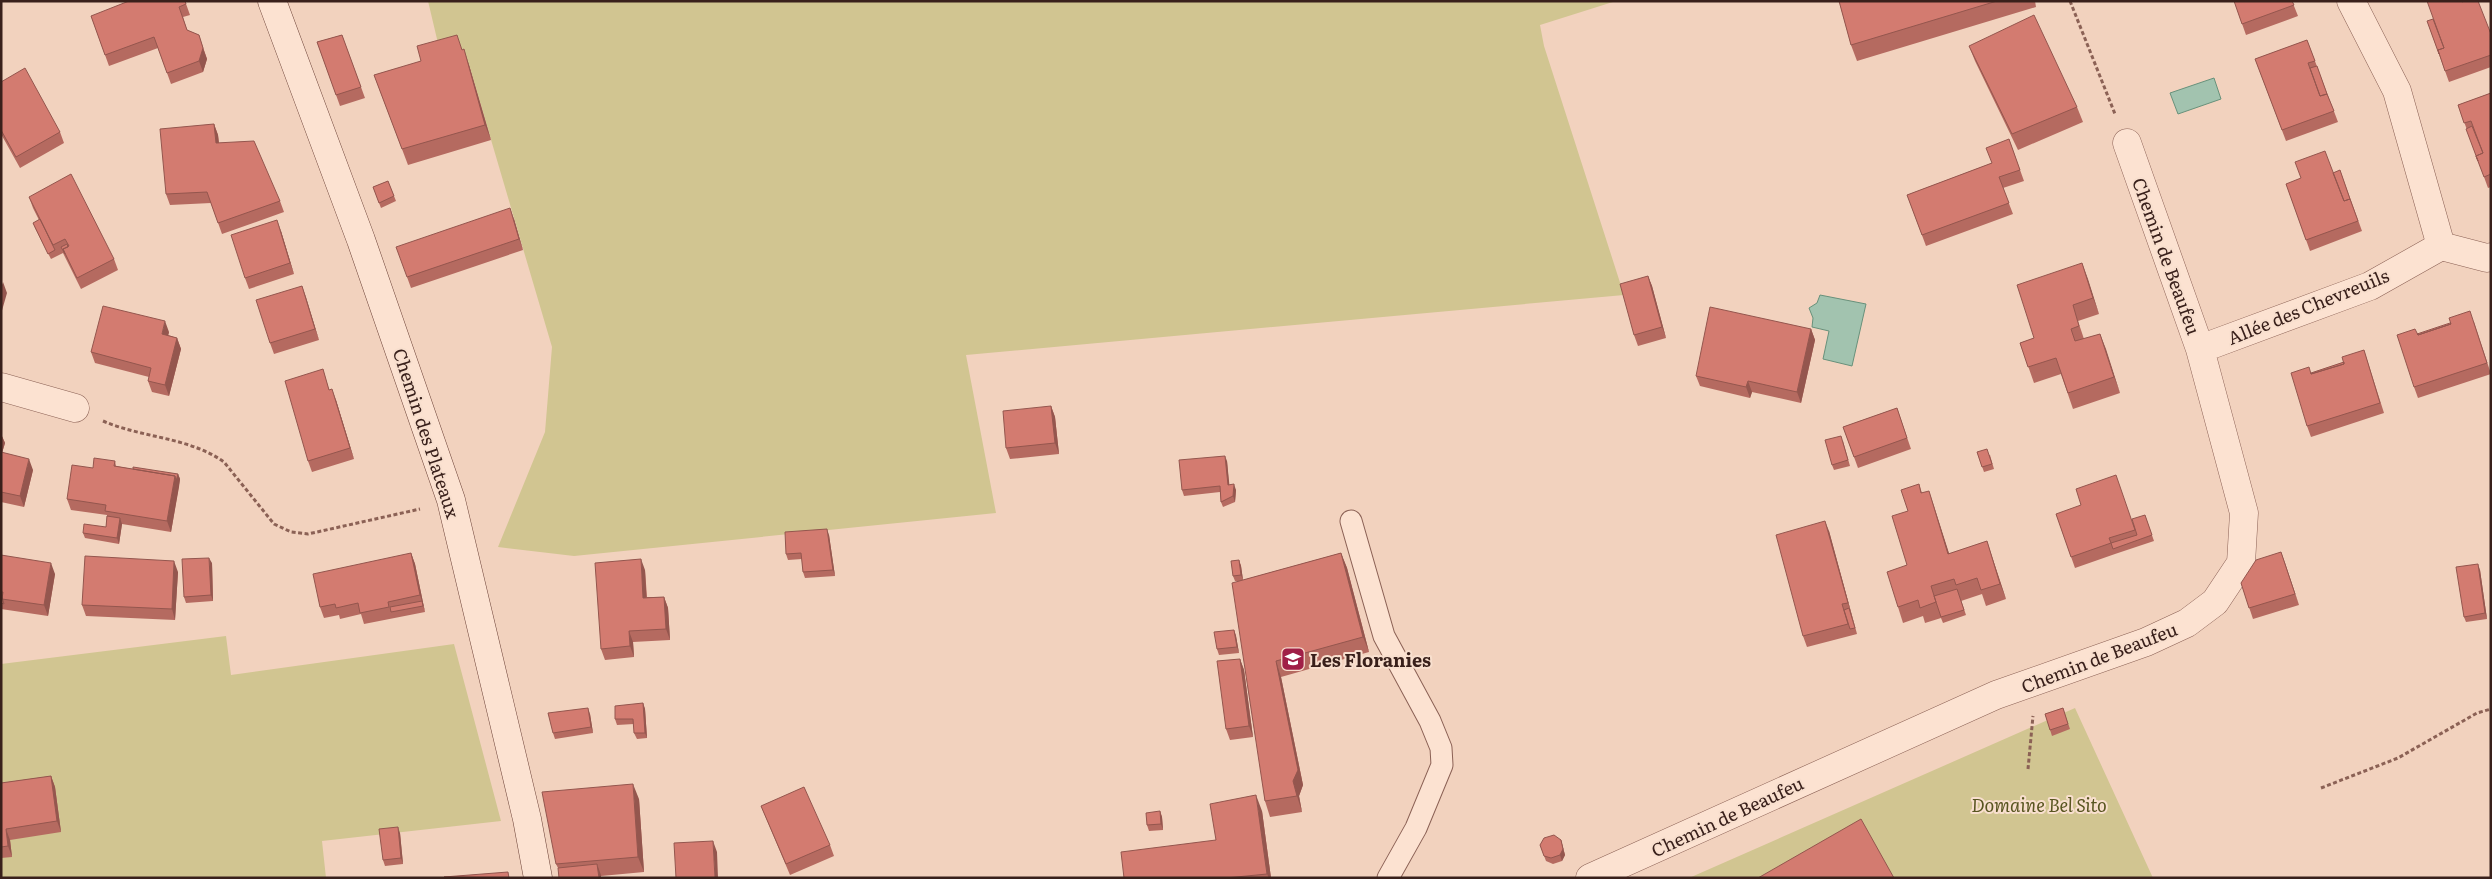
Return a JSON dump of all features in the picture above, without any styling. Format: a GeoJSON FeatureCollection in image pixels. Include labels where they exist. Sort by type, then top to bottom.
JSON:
{"type":"FeatureCollection","features":[{"type":"Feature","properties":{"kind":"street","name":"Chemin des Plateaux"},"geometry":{"type":"LineString","coordinates":[[272,1],[361,240],[451,500],[527,819],[538,878]]}},
{"type":"Feature","properties":{"kind":"street"},"geometry":{"type":"LineString","coordinates":[[2351,1],[2397,91],[2441,246],[2487,258],[2491,257]]}},
{"type":"Feature","properties":{"kind":"street","name":"Chemin de Beaufeu"},"geometry":{"type":"LineString","coordinates":[[1590,878],[1987,699],[2146,642],[2187,623],[2216,602],[2241,563],[2244,513],[2200,348],[2127,143]]}},
{"type":"Feature","properties":{"kind":"street","name":"Allée des Chevreuils"},"geometry":{"type":"LineString","coordinates":[[2200,348],[2370,286],[2441,246]]}},
{"type":"Feature","properties":{"kind":"street"},"geometry":{"type":"LineString","coordinates":[[1,387],[76,408]]}},
{"type":"Feature","properties":{"kind":"lane"},"geometry":{"type":"LineString","coordinates":[[1351,521],[1384,636],[1430,721],[1441,748],[1442,765],[1416,828],[1388,878]]}},
{"type":"Feature","properties":{"kind":"path"},"geometry":{"type":"LineString","coordinates":[[2070,1],[2127,143]]}},
{"type":"Feature","properties":{"kind":"path"},"geometry":{"type":"LineString","coordinates":[[76,408],[119,427],[197,447],[214,455],[224,462],[274,524],[291,532],[308,534],[451,500]]}},
{"type":"Feature","properties":{"kind":"path"},"geometry":{"type":"LineString","coordinates":[[2028,769],[2036,680]]}},
{"type":"Feature","properties":{"kind":"path"},"geometry":{"type":"LineString","coordinates":[[2321,788],[2398,758],[2477,713],[2491,709]]}},
{"type":"Feature","properties":{"kind":"green space"},"geometry":{"type":"Polygon","coordinates":[[[428,1],[1616,1],[1540,25],[1544,46],[1624,295],[966,355],[996,513],[574,556],[498,547],[545,432],[552,347],[469,65],[441,56],[428,1]]]}},
{"type":"Feature","properties":{"kind":"green space"},"geometry":{"type":"Polygon","coordinates":[[[226,636],[231,675],[454,644],[501,821],[322,841],[326,878],[1,878],[1,664],[226,636]]]}},
{"type":"Feature","properties":{"kind":"green space","name":"Domaine Bel Sito"},"geometry":{"type":"Polygon","coordinates":[[[2075,708],[2153,878],[1689,878],[2075,708]]]}},
{"type":"Feature","properties":{"kind":"shaded area"},"geometry":{"type":"Polygon","coordinates":[[[2214,78],[2221,99],[2178,114],[2170,93],[2214,78]]]}},
{"type":"Feature","properties":{"kind":"shaded area"},"geometry":{"type":"Polygon","coordinates":[[[1820,295],[1866,304],[1852,366],[1823,359],[1829,331],[1812,327],[1813,318],[1809,308],[1817,303],[1820,295]]]}},
{"type":"Feature","properties":{"kind":"building"},"geometry":{"type":"Polygon","coordinates":[[[129,1],[185,1],[186,4],[179,7],[187,30],[199,35],[203,48],[199,61],[167,73],[154,37],[105,55],[91,16],[129,1]]]}},
{"type":"Feature","properties":{"kind":"building"},"geometry":{"type":"Polygon","coordinates":[[[1839,1],[1997,1],[1851,45],[1839,1]]]}},
{"type":"Feature","properties":{"kind":"building"},"geometry":{"type":"Polygon","coordinates":[[[2234,1],[2292,1],[2294,5],[2242,24],[2234,1]]]}},
{"type":"Feature","properties":{"kind":"building"},"geometry":{"type":"Polygon","coordinates":[[[2427,1],[2478,1],[2491,34],[2491,55],[2445,71],[2438,50],[2444,48],[2427,1]]]}},
{"type":"Feature","properties":{"kind":"building"},"geometry":{"type":"Polygon","coordinates":[[[2034,15],[2077,107],[2012,134],[1969,46],[2034,15]]]}},
{"type":"Feature","properties":{"kind":"building"},"geometry":{"type":"Polygon","coordinates":[[[2433,19],[2444,48],[2438,50],[2439,54],[2427,21],[2433,19]]]}},
{"type":"Feature","properties":{"kind":"building"},"geometry":{"type":"Polygon","coordinates":[[[342,35],[361,87],[336,95],[317,42],[342,35]]]}},
{"type":"Feature","properties":{"kind":"building"},"geometry":{"type":"Polygon","coordinates":[[[457,35],[462,50],[464,49],[485,125],[402,149],[374,75],[421,61],[417,46],[457,35]]]}},
{"type":"Feature","properties":{"kind":"building"},"geometry":{"type":"Polygon","coordinates":[[[2307,40],[2315,61],[2308,63],[2320,96],[2327,94],[2334,111],[2282,130],[2255,59],[2307,40]]]}},
{"type":"Feature","properties":{"kind":"building"},"geometry":{"type":"Polygon","coordinates":[[[2317,66],[2327,94],[2320,96],[2310,68],[2317,66]]]}},
{"type":"Feature","properties":{"kind":"building"},"geometry":{"type":"Polygon","coordinates":[[[25,68],[60,132],[16,157],[1,130],[1,82],[25,68]]]}},
{"type":"Feature","properties":{"kind":"building"},"geometry":{"type":"Polygon","coordinates":[[[2491,93],[2491,174],[2484,177],[2476,156],[2483,153],[2471,121],[2464,123],[2458,105],[2491,93]]]}},
{"type":"Feature","properties":{"kind":"building"},"geometry":{"type":"Polygon","coordinates":[[[214,124],[216,143],[254,141],[280,201],[218,223],[207,192],[166,194],[160,129],[214,124]]]}},
{"type":"Feature","properties":{"kind":"building"},"geometry":{"type":"Polygon","coordinates":[[[2472,126],[2483,153],[2476,156],[2466,129],[2472,126]]]}},
{"type":"Feature","properties":{"kind":"building"},"geometry":{"type":"Polygon","coordinates":[[[2009,139],[2020,170],[1999,177],[2009,203],[1922,235],[1907,195],[1992,163],[1986,148],[2009,139]]]}},
{"type":"Feature","properties":{"kind":"building"},"geometry":{"type":"Polygon","coordinates":[[[2325,151],[2344,201],[2350,199],[2358,221],[2306,240],[2286,184],[2301,178],[2295,162],[2325,151]]]}},
{"type":"Feature","properties":{"kind":"building"},"geometry":{"type":"Polygon","coordinates":[[[2340,170],[2350,199],[2344,201],[2333,173],[2340,170]]]}},
{"type":"Feature","properties":{"kind":"building"},"geometry":{"type":"Polygon","coordinates":[[[71,174],[114,259],[77,278],[63,249],[69,246],[65,239],[53,245],[29,197],[71,174]]]}},
{"type":"Feature","properties":{"kind":"building"},"geometry":{"type":"Polygon","coordinates":[[[388,181],[394,196],[379,203],[373,187],[388,181]]]}},
{"type":"Feature","properties":{"kind":"building"},"geometry":{"type":"Polygon","coordinates":[[[510,208],[519,239],[407,277],[396,247],[510,208]]]}},
{"type":"Feature","properties":{"kind":"building"},"geometry":{"type":"Polygon","coordinates":[[[40,219],[55,250],[48,254],[33,223],[40,219]]]}},
{"type":"Feature","properties":{"kind":"building"},"geometry":{"type":"Polygon","coordinates":[[[277,220],[290,263],[245,278],[231,235],[277,220]]]}},
{"type":"Feature","properties":{"kind":"building"},"geometry":{"type":"Polygon","coordinates":[[[67,244],[68,247],[63,249],[65,254],[61,247],[67,244]]]}},
{"type":"Feature","properties":{"kind":"building"},"geometry":{"type":"Polygon","coordinates":[[[2082,263],[2093,298],[2073,305],[2079,326],[2071,329],[2075,341],[2100,334],[2114,377],[2068,393],[2056,358],[2028,367],[2020,343],[2034,338],[2017,285],[2082,263]]]}},
{"type":"Feature","properties":{"kind":"building"},"geometry":{"type":"Polygon","coordinates":[[[1648,276],[1662,327],[1634,335],[1620,284],[1648,276]]]}},
{"type":"Feature","properties":{"kind":"building"},"geometry":{"type":"Polygon","coordinates":[[[302,286],[315,329],[270,343],[256,300],[302,286]]]}},
{"type":"Feature","properties":{"kind":"building"},"geometry":{"type":"Polygon","coordinates":[[[103,306],[165,321],[162,334],[177,338],[165,385],[148,381],[151,368],[91,352],[103,306]]]}},
{"type":"Feature","properties":{"kind":"building"},"geometry":{"type":"Polygon","coordinates":[[[1710,307],[1811,329],[1797,392],[1748,381],[1746,387],[1696,376],[1710,307]]]}},
{"type":"Feature","properties":{"kind":"building"},"geometry":{"type":"Polygon","coordinates":[[[2470,311],[2487,363],[2414,387],[2397,335],[2415,329],[2418,335],[2451,324],[2449,318],[2470,311]]]}},
{"type":"Feature","properties":{"kind":"building"},"geometry":{"type":"Polygon","coordinates":[[[2450,323],[2451,324],[2417,334],[2450,323]]]}},
{"type":"Feature","properties":{"kind":"building"},"geometry":{"type":"Polygon","coordinates":[[[2364,350],[2380,403],[2307,426],[2291,373],[2309,367],[2311,374],[2344,364],[2342,357],[2364,350]]]}},
{"type":"Feature","properties":{"kind":"building"},"geometry":{"type":"Polygon","coordinates":[[[2344,362],[2344,364],[2311,374],[2311,373],[2344,362]]]}},
{"type":"Feature","properties":{"kind":"building"},"geometry":{"type":"Polygon","coordinates":[[[323,369],[329,390],[332,389],[350,448],[308,461],[285,381],[323,369]]]}},
{"type":"Feature","properties":{"kind":"building"},"geometry":{"type":"Polygon","coordinates":[[[1051,406],[1055,443],[1006,448],[1003,411],[1051,406]]]}},
{"type":"Feature","properties":{"kind":"building"},"geometry":{"type":"Polygon","coordinates":[[[1897,408],[1907,438],[1854,457],[1843,427],[1897,408]]]}},
{"type":"Feature","properties":{"kind":"building"},"geometry":{"type":"Polygon","coordinates":[[[1841,436],[1848,460],[1832,465],[1825,440],[1841,436]]]}},
{"type":"Feature","properties":{"kind":"building"},"geometry":{"type":"Polygon","coordinates":[[[1987,449],[1992,464],[1982,467],[1977,452],[1987,449]]]}},
{"type":"Feature","properties":{"kind":"building"},"geometry":{"type":"Polygon","coordinates":[[[1,452],[29,459],[20,496],[1,492],[1,452]]]}},
{"type":"Feature","properties":{"kind":"building"},"geometry":{"type":"Polygon","coordinates":[[[1225,456],[1228,485],[1234,484],[1233,496],[1221,502],[1220,486],[1182,490],[1179,460],[1225,456]]]}},
{"type":"Feature","properties":{"kind":"building"},"geometry":{"type":"Polygon","coordinates":[[[94,458],[115,461],[114,466],[175,476],[167,521],[105,511],[106,505],[67,499],[72,465],[93,468],[94,458]]]}},
{"type":"Feature","properties":{"kind":"building"},"geometry":{"type":"Polygon","coordinates":[[[133,467],[178,474],[176,481],[175,476],[133,469],[133,467]]]}},
{"type":"Feature","properties":{"kind":"building"},"geometry":{"type":"Polygon","coordinates":[[[2116,475],[2135,530],[2109,538],[2111,543],[2071,557],[2056,514],[2081,505],[2076,489],[2116,475]]]}},
{"type":"Feature","properties":{"kind":"building"},"geometry":{"type":"Polygon","coordinates":[[[1919,484],[1921,493],[1929,491],[1948,554],[1987,541],[2000,584],[1981,590],[1977,578],[1956,585],[1954,579],[1931,586],[1936,602],[1920,608],[1918,600],[1898,607],[1887,572],[1907,565],[1892,516],[1908,511],[1901,490],[1919,484]]]}},
{"type":"Feature","properties":{"kind":"building"},"geometry":{"type":"Polygon","coordinates":[[[2145,515],[2152,535],[2113,549],[2111,543],[2137,535],[2132,519],[2145,515]]]}},
{"type":"Feature","properties":{"kind":"building"},"geometry":{"type":"Polygon","coordinates":[[[107,516],[120,518],[117,538],[83,533],[84,524],[106,527],[107,516]]]}},
{"type":"Feature","properties":{"kind":"building"},"geometry":{"type":"Polygon","coordinates":[[[1825,521],[1848,603],[1842,604],[1848,624],[1803,636],[1776,535],[1825,521]]]}},
{"type":"Feature","properties":{"kind":"building"},"geometry":{"type":"Polygon","coordinates":[[[827,529],[833,570],[803,572],[801,553],[786,554],[785,532],[827,529]]]}},
{"type":"Feature","properties":{"kind":"building"},"geometry":{"type":"Polygon","coordinates":[[[2281,552],[2295,594],[2249,608],[2241,583],[2256,560],[2281,552]]]}},
{"type":"Feature","properties":{"kind":"building"},"geometry":{"type":"Polygon","coordinates":[[[411,553],[420,595],[388,602],[389,607],[360,613],[358,603],[336,608],[335,604],[320,607],[313,574],[411,553]]]}},
{"type":"Feature","properties":{"kind":"building"},"geometry":{"type":"Polygon","coordinates":[[[1341,553],[1363,637],[1276,661],[1298,770],[1293,781],[1297,796],[1265,801],[1232,583],[1341,553]]]}},
{"type":"Feature","properties":{"kind":"building"},"geometry":{"type":"Polygon","coordinates":[[[1,555],[51,563],[44,605],[2,599],[1,555]]]}},
{"type":"Feature","properties":{"kind":"building"},"geometry":{"type":"Polygon","coordinates":[[[85,556],[174,561],[172,609],[82,605],[85,556]]]}},
{"type":"Feature","properties":{"kind":"building"},"geometry":{"type":"Polygon","coordinates":[[[209,558],[211,595],[184,597],[182,559],[209,558]]]}},
{"type":"Feature","properties":{"kind":"building"},"geometry":{"type":"Polygon","coordinates":[[[641,559],[643,598],[664,597],[666,629],[629,631],[630,646],[601,649],[595,563],[641,559]]]}},
{"type":"Feature","properties":{"kind":"building"},"geometry":{"type":"Polygon","coordinates":[[[1239,560],[1241,575],[1233,576],[1231,561],[1239,560]]]}},
{"type":"Feature","properties":{"kind":"building"},"geometry":{"type":"Polygon","coordinates":[[[2478,564],[2485,613],[2464,617],[2456,567],[2478,564]]]}},
{"type":"Feature","properties":{"kind":"building"},"geometry":{"type":"Polygon","coordinates":[[[1957,589],[1964,610],[1941,617],[1934,596],[1957,589]]]}},
{"type":"Feature","properties":{"kind":"building"},"geometry":{"type":"Polygon","coordinates":[[[422,601],[423,606],[391,612],[390,607],[422,601]]]}},
{"type":"Feature","properties":{"kind":"building"},"geometry":{"type":"Polygon","coordinates":[[[1849,608],[1855,628],[1850,629],[1844,610],[1849,608]]]}},
{"type":"Feature","properties":{"kind":"building"},"geometry":{"type":"Polygon","coordinates":[[[1234,630],[1237,647],[1217,649],[1214,632],[1234,630]]]}},
{"type":"Feature","properties":{"kind":"building"},"geometry":{"type":"Polygon","coordinates":[[[1240,659],[1249,726],[1226,729],[1217,661],[1240,659]]]}},
{"type":"Feature","properties":{"kind":"building"},"geometry":{"type":"Polygon","coordinates":[[[643,703],[645,733],[634,733],[633,719],[615,719],[615,706],[643,703]]]}},
{"type":"Feature","properties":{"kind":"building"},"geometry":{"type":"Polygon","coordinates":[[[588,708],[591,727],[553,733],[548,713],[588,708]]]}},
{"type":"Feature","properties":{"kind":"building"},"geometry":{"type":"Polygon","coordinates":[[[2063,708],[2068,724],[2050,730],[2045,714],[2063,708]]]}},
{"type":"Feature","properties":{"kind":"building"},"geometry":{"type":"Polygon","coordinates":[[[51,776],[57,821],[6,829],[8,846],[1,847],[1,783],[51,776]]]}},
{"type":"Feature","properties":{"kind":"building"},"geometry":{"type":"Polygon","coordinates":[[[633,784],[638,857],[556,864],[542,792],[633,784]]]}},
{"type":"Feature","properties":{"kind":"building"},"geometry":{"type":"Polygon","coordinates":[[[804,787],[830,845],[786,864],[761,806],[804,787]]]}},
{"type":"Feature","properties":{"kind":"building"},"geometry":{"type":"Polygon","coordinates":[[[1256,795],[1267,874],[1226,878],[1124,878],[1121,852],[1216,840],[1210,804],[1256,795]]]}},
{"type":"Feature","properties":{"kind":"building"},"geometry":{"type":"Polygon","coordinates":[[[1160,811],[1161,824],[1147,825],[1146,813],[1160,811]]]}},
{"type":"Feature","properties":{"kind":"building"},"geometry":{"type":"Polygon","coordinates":[[[1861,819],[1894,878],[1758,878],[1861,819]]]}},
{"type":"Feature","properties":{"kind":"building"},"geometry":{"type":"Polygon","coordinates":[[[398,827],[401,858],[383,860],[379,829],[398,827]]]}},
{"type":"Feature","properties":{"kind":"building"},"geometry":{"type":"Polygon","coordinates":[[[1554,835],[1561,840],[1563,849],[1560,855],[1551,858],[1544,856],[1540,845],[1544,838],[1554,835]]]}},
{"type":"Feature","properties":{"kind":"building"},"geometry":{"type":"Polygon","coordinates":[[[713,841],[715,878],[676,878],[674,843],[713,841]]]}},
{"type":"Feature","properties":{"kind":"building"},"geometry":{"type":"Polygon","coordinates":[[[597,864],[599,878],[559,878],[558,868],[597,864]]]}},
{"type":"Feature","properties":{"kind":"building"},"geometry":{"type":"Polygon","coordinates":[[[508,872],[509,878],[444,877],[508,872]]]}},
{"type":"Feature","properties":{"kind":"place","name":"Les Floranies"},"geometry":{"type":"Point","coordinates":[1293,659]}}]}
